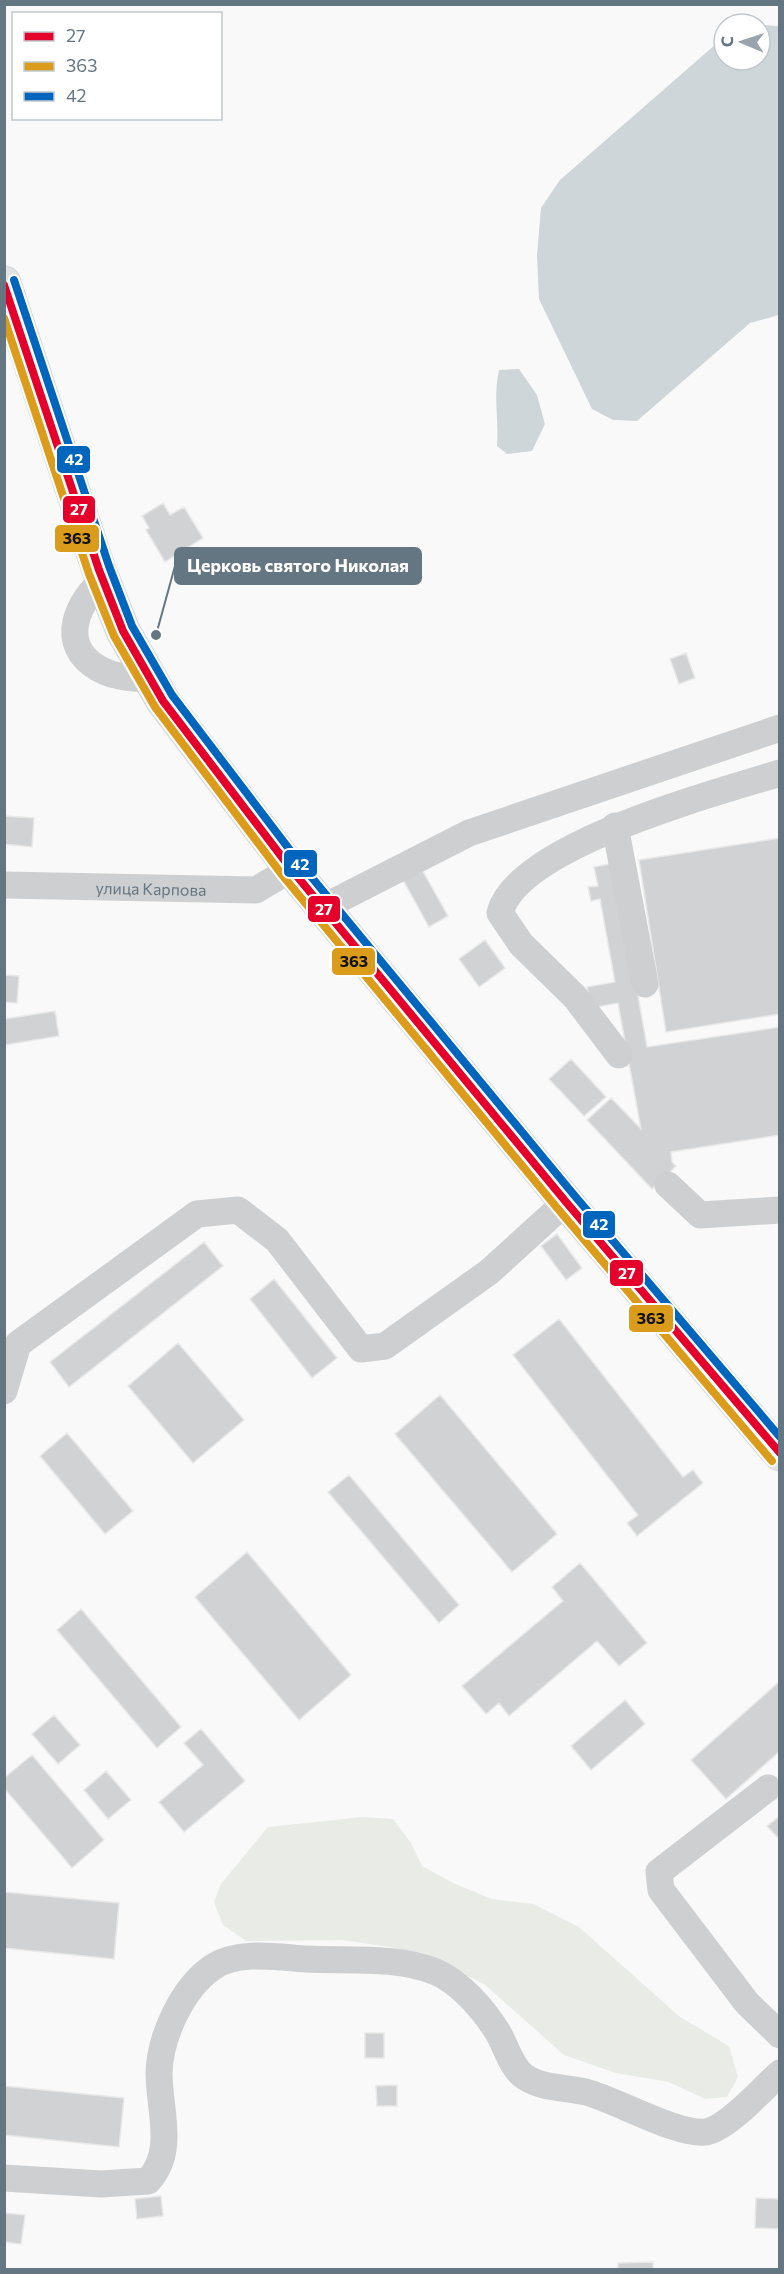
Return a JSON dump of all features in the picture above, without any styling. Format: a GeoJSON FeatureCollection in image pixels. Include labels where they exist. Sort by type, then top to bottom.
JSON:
{"type":"FeatureCollection","features":[{"type":"Feature","properties":{"kind":"main road"},"geometry":{"type":"LineString","coordinates":[[4,282],[103,580],[123,631],[163,700],[291,869],[349,936],[566,1202],[780,1454]]}},
{"type":"Feature","properties":{"kind":"street"},"geometry":{"type":"LineString","coordinates":[[103,580],[87,594],[77,617],[73,635],[86,661],[107,673],[151,681]]}},
{"type":"Feature","properties":{"kind":"street"},"geometry":{"type":"LineString","coordinates":[[324,907],[469,833],[780,728]]}},
{"type":"Feature","properties":{"kind":"street"},"geometry":{"type":"LineString","coordinates":[[619,1054],[575,998],[521,944],[500,913],[504,898],[553,858],[615,826],[780,773]]}},
{"type":"Feature","properties":{"kind":"street"},"geometry":{"type":"LineString","coordinates":[[615,826],[645,984]]}},
{"type":"Feature","properties":{"kind":"street","name":"улица Карпова"},"geometry":{"type":"LineString","coordinates":[[4,885],[256,890],[291,869]]}},
{"type":"Feature","properties":{"kind":"street"},"geometry":{"type":"LineString","coordinates":[[668,1185],[700,1215],[780,1210]]}},
{"type":"Feature","properties":{"kind":"street"},"geometry":{"type":"LineString","coordinates":[[4,1391],[11,1341],[197,1214],[238,1210],[277,1240],[361,1349],[385,1346],[489,1272],[566,1202]]}},
{"type":"Feature","properties":{"kind":"street"},"geometry":{"type":"LineString","coordinates":[[768,1788],[659,1872],[661,1890],[747,2002],[780,2035]]}},
{"type":"Feature","properties":{"kind":"street"},"geometry":{"type":"LineString","coordinates":[[4,2178],[101,2184],[148,2181],[158,2170],[163,2153],[164,2125],[159,2073],[162,2052],[173,2020],[192,1987],[213,1967],[233,1959],[264,1956],[407,1964],[438,1973],[471,1997],[497,2031],[524,2077],[554,2088],[604,2097],[684,2129],[705,2132],[721,2126],[780,2073]]}},
{"type":"Feature","properties":{"kind":"shaded area"},"geometry":{"type":"Polygon","coordinates":[[[772,26],[779,26],[779,315],[750,323],[637,421],[613,420],[592,409],[539,299],[537,255],[541,208],[560,180],[712,47],[712,72],[772,72],[772,26]]]}},
{"type":"Feature","properties":{"kind":"shaded area"},"geometry":{"type":"Polygon","coordinates":[[[519,369],[537,395],[545,424],[532,451],[507,454],[497,446],[497,380],[499,370],[519,369]]]}},
{"type":"Feature","properties":{"kind":"shaded area"},"geometry":{"type":"Polygon","coordinates":[[[363,1817],[393,1819],[411,1843],[422,1866],[455,1884],[492,1899],[534,1904],[579,1927],[680,2017],[729,2046],[738,2077],[727,2097],[705,2099],[669,2082],[616,2073],[564,2055],[484,1984],[435,1960],[390,1947],[341,1940],[246,1941],[223,1925],[214,1902],[221,1884],[268,1827],[363,1817]]]}},
{"type":"Feature","properties":{"kind":"building"},"geometry":{"type":"Polygon","coordinates":[[[163,503],[170,515],[184,507],[203,538],[165,562],[146,530],[149,528],[142,516],[163,503]]]}},
{"type":"Feature","properties":{"kind":"building"},"geometry":{"type":"Polygon","coordinates":[[[686,653],[695,678],[679,684],[670,659],[686,653]]]}},
{"type":"Feature","properties":{"kind":"building"},"geometry":{"type":"Polygon","coordinates":[[[4,816],[34,818],[32,847],[4,844],[4,816]]]}},
{"type":"Feature","properties":{"kind":"building"},"geometry":{"type":"Polygon","coordinates":[[[780,838],[780,1014],[666,1032],[639,860],[780,838]]]}},
{"type":"Feature","properties":{"kind":"building"},"geometry":{"type":"Polygon","coordinates":[[[615,863],[647,1047],[780,1027],[780,1135],[671,1152],[672,1162],[676,1166],[652,1189],[587,1120],[611,1098],[641,1129],[618,1003],[591,1008],[587,987],[615,982],[600,899],[591,901],[588,887],[598,886],[594,867],[615,863]]]}},
{"type":"Feature","properties":{"kind":"building"},"geometry":{"type":"Polygon","coordinates":[[[421,868],[448,916],[429,927],[402,878],[421,868]]]}},
{"type":"Feature","properties":{"kind":"building"},"geometry":{"type":"Polygon","coordinates":[[[485,940],[505,968],[479,987],[459,959],[485,940]]]}},
{"type":"Feature","properties":{"kind":"building"},"geometry":{"type":"Polygon","coordinates":[[[4,975],[19,976],[17,1003],[4,1002],[4,975]]]}},
{"type":"Feature","properties":{"kind":"building"},"geometry":{"type":"Polygon","coordinates":[[[55,1011],[59,1036],[4,1045],[4,1019],[55,1011]]]}},
{"type":"Feature","properties":{"kind":"building"},"geometry":{"type":"Polygon","coordinates":[[[571,1059],[606,1097],[584,1116],[549,1079],[571,1059]]]}},
{"type":"Feature","properties":{"kind":"building"},"geometry":{"type":"Polygon","coordinates":[[[557,1234],[582,1268],[566,1280],[541,1246],[557,1234]]]}},
{"type":"Feature","properties":{"kind":"building"},"geometry":{"type":"Polygon","coordinates":[[[204,1242],[223,1266],[69,1387],[50,1362],[204,1242]]]}},
{"type":"Feature","properties":{"kind":"building"},"geometry":{"type":"Polygon","coordinates":[[[274,1279],[337,1358],[312,1378],[250,1299],[274,1279]]]}},
{"type":"Feature","properties":{"kind":"building"},"geometry":{"type":"Polygon","coordinates":[[[559,1319],[683,1477],[693,1470],[703,1483],[637,1536],[627,1523],[638,1515],[513,1355],[559,1319]]]}},
{"type":"Feature","properties":{"kind":"building"},"geometry":{"type":"Polygon","coordinates":[[[178,1343],[244,1420],[193,1463],[128,1386],[178,1343]]]}},
{"type":"Feature","properties":{"kind":"building"},"geometry":{"type":"Polygon","coordinates":[[[440,1395],[557,1534],[512,1572],[395,1434],[440,1395]]]}},
{"type":"Feature","properties":{"kind":"building"},"geometry":{"type":"Polygon","coordinates":[[[67,1433],[133,1511],[105,1534],[40,1456],[67,1433]]]}},
{"type":"Feature","properties":{"kind":"building"},"geometry":{"type":"Polygon","coordinates":[[[349,1475],[459,1605],[439,1623],[328,1492],[349,1475]]]}},
{"type":"Feature","properties":{"kind":"building"},"geometry":{"type":"Polygon","coordinates":[[[247,1552],[351,1675],[299,1720],[195,1597],[247,1552]]]}},
{"type":"Feature","properties":{"kind":"building"},"geometry":{"type":"Polygon","coordinates":[[[580,1563],[647,1643],[619,1666],[597,1641],[509,1716],[499,1703],[486,1714],[462,1686],[563,1601],[552,1587],[580,1563]]]}},
{"type":"Feature","properties":{"kind":"building"},"geometry":{"type":"Polygon","coordinates":[[[81,1609],[181,1727],[157,1748],[57,1630],[81,1609]]]}},
{"type":"Feature","properties":{"kind":"building"},"geometry":{"type":"Polygon","coordinates":[[[780,1681],[780,1751],[726,1799],[691,1760],[780,1681]]]}},
{"type":"Feature","properties":{"kind":"building"},"geometry":{"type":"Polygon","coordinates":[[[625,1700],[645,1724],[591,1770],[571,1746],[625,1700]]]}},
{"type":"Feature","properties":{"kind":"building"},"geometry":{"type":"Polygon","coordinates":[[[54,1715],[80,1745],[58,1764],[32,1734],[54,1715]]]}},
{"type":"Feature","properties":{"kind":"building"},"geometry":{"type":"Polygon","coordinates":[[[201,1729],[245,1781],[184,1832],[159,1802],[203,1765],[184,1743],[201,1729]]]}},
{"type":"Feature","properties":{"kind":"building"},"geometry":{"type":"Polygon","coordinates":[[[32,1755],[104,1840],[72,1868],[4,1788],[4,1778],[32,1755]]]}},
{"type":"Feature","properties":{"kind":"building"},"geometry":{"type":"Polygon","coordinates":[[[106,1771],[131,1800],[108,1819],[84,1790],[106,1771]]]}},
{"type":"Feature","properties":{"kind":"building"},"geometry":{"type":"Polygon","coordinates":[[[780,1816],[780,1840],[767,1826],[780,1816]]]}},
{"type":"Feature","properties":{"kind":"building"},"geometry":{"type":"Polygon","coordinates":[[[4,1892],[119,1903],[114,1959],[4,1948],[4,1892]]]}},
{"type":"Feature","properties":{"kind":"building"},"geometry":{"type":"Polygon","coordinates":[[[365,2033],[384,2033],[384,2058],[365,2058],[365,2033]]]}},
{"type":"Feature","properties":{"kind":"building"},"geometry":{"type":"Polygon","coordinates":[[[397,2085],[397,2106],[377,2106],[376,2086],[397,2085]]]}},
{"type":"Feature","properties":{"kind":"building"},"geometry":{"type":"Polygon","coordinates":[[[4,2086],[124,2098],[119,2147],[4,2135],[4,2086]]]}},
{"type":"Feature","properties":{"kind":"building"},"geometry":{"type":"Polygon","coordinates":[[[161,2196],[163,2216],[137,2219],[135,2199],[161,2196]]]}},
{"type":"Feature","properties":{"kind":"building"},"geometry":{"type":"Polygon","coordinates":[[[756,2198],[780,2199],[780,2229],[755,2228],[756,2198]]]}},
{"type":"Feature","properties":{"kind":"building"},"geometry":{"type":"Polygon","coordinates":[[[4,2213],[25,2215],[21,2244],[4,2242],[4,2213]]]}},
{"type":"Feature","properties":{"kind":"building"},"geometry":{"type":"Polygon","coordinates":[[[653,2262],[653,2270],[618,2270],[618,2263],[653,2262]]]}},
{"type":"Feature","properties":{"kind":"transit line","name":"42"},"geometry":{"type":"LineString","coordinates":[[14,280],[109,566],[132,626],[172,695],[299,862],[574,1195],[780,1437]]}},
{"type":"Feature","properties":{"kind":"transit line","name":"27"},"geometry":{"type":"LineString","coordinates":[[4,285],[99,570],[123,631],[163,701],[291,869],[566,1202],[780,1453]]}},
{"type":"Feature","properties":{"kind":"transit line","name":"363"},"geometry":{"type":"LineString","coordinates":[[4,318],[89,574],[114,636],[155,707],[283,876],[558,1209],[772,1461]]}},
{"type":"Feature","properties":{"kind":"place","name":"Церковь святого Николая"},"geometry":{"type":"Point","coordinates":[156,635]}}]}
